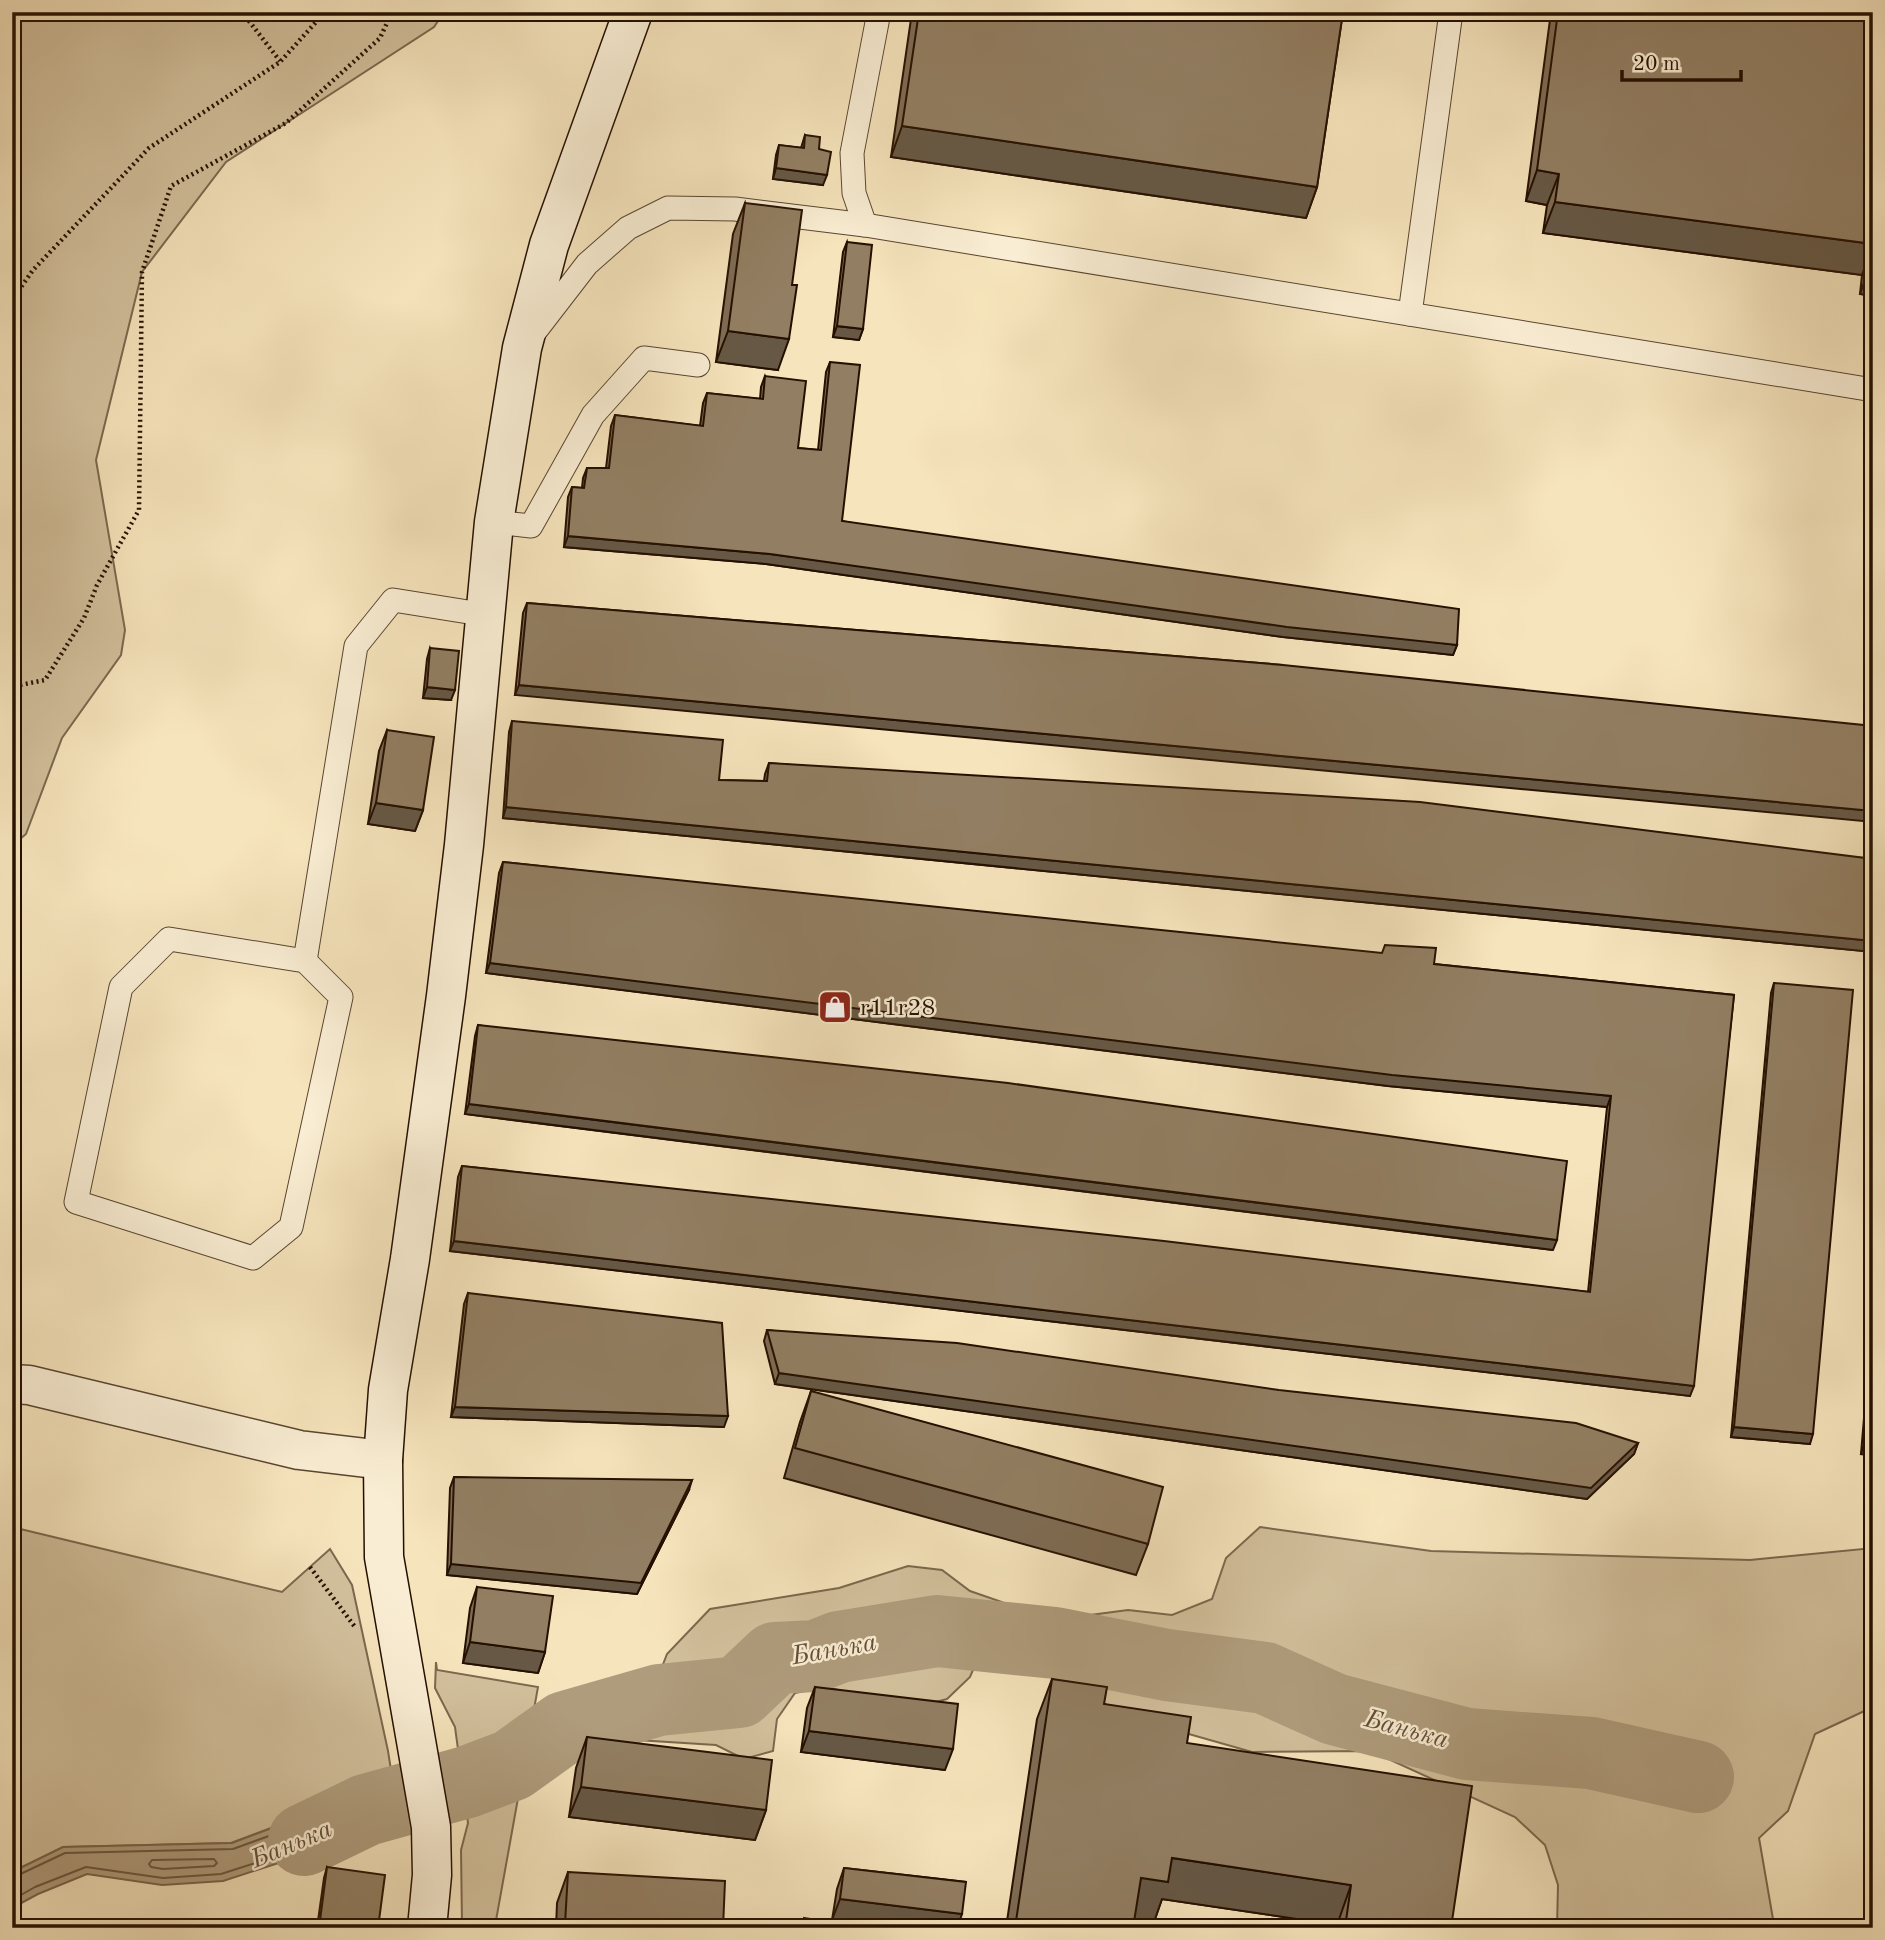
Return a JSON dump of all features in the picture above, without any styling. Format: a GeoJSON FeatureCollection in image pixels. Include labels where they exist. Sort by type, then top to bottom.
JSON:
{"type":"FeatureCollection","features":[{"type":"Feature","properties":{"kind":"main road"},"geometry":{"type":"LineString","coordinates":[[427,1928],[432,1875],[431,1827],[384,1557],[383,1460],[388,1390],[410,1259],[456,914],[494,522],[523,348],[549,244],[634,12]]}},
{"type":"Feature","properties":{"kind":"main road"},"geometry":{"type":"LineString","coordinates":[[12,1384],[29,1385],[299,1450],[383,1460]]}},
{"type":"Feature","properties":{"kind":"lane"},"geometry":{"type":"LineString","coordinates":[[865,225],[854,193],[852,153],[879,12]]}},
{"type":"Feature","properties":{"kind":"lane"},"geometry":{"type":"LineString","coordinates":[[1410,314],[1451,12]]}},
{"type":"Feature","properties":{"kind":"lane"},"geometry":{"type":"LineString","coordinates":[[523,348],[587,264],[628,228],[668,208],[735,209],[865,225],[1873,390]]}},
{"type":"Feature","properties":{"kind":"lane"},"geometry":{"type":"LineString","coordinates":[[494,522],[531,526],[593,415],[644,358],[698,365]]}},
{"type":"Feature","properties":{"kind":"lane"},"geometry":{"type":"LineString","coordinates":[[304,961],[356,646],[393,600],[486,615]]}},
{"type":"Feature","properties":{"kind":"lane"},"geometry":{"type":"LineString","coordinates":[[169,939],[304,961],[341,997],[291,1227],[253,1258],[76,1202],[121,987],[169,939]]}},
{"type":"Feature","properties":{"kind":"path"},"geometry":{"type":"LineString","coordinates":[[242,12],[280,62]]}},
{"type":"Feature","properties":{"kind":"path"},"geometry":{"type":"LineString","coordinates":[[12,300],[33,270],[149,148],[280,62],[325,12]]}},
{"type":"Feature","properties":{"kind":"path"},"geometry":{"type":"LineString","coordinates":[[12,692],[20,685],[45,680],[84,618],[97,585],[139,510],[142,272],[171,186],[286,123],[380,38],[392,12]]}},
{"type":"Feature","properties":{"kind":"path"},"geometry":{"type":"LineString","coordinates":[[310,1567],[363,1637]]}},
{"type":"Feature","properties":{"kind":"shaded area"},"geometry":{"type":"Polygon","coordinates":[[[12,12],[444,12],[434,27],[226,162],[142,272],[96,460],[125,630],[121,655],[62,738],[26,834],[12,846],[12,12]]]}},
{"type":"Feature","properties":{"kind":"shaded area"},"geometry":{"type":"Polygon","coordinates":[[[12,1527],[282,1592],[330,1549],[352,1585],[394,1789],[333,1805],[231,1843],[63,1847],[12,1872],[12,1527]]]}},
{"type":"Feature","properties":{"kind":"shaded area"},"geometry":{"type":"Polygon","coordinates":[[[1260,1527],[1431,1551],[1750,1560],[1873,1548],[1873,1707],[1815,1734],[1788,1811],[1759,1838],[1773,1919],[1769,1928],[1557,1928],[1558,1885],[1545,1845],[1515,1817],[1371,1751],[1252,1752],[1094,1707],[1060,1684],[1060,1619],[1128,1610],[1172,1615],[1212,1599],[1226,1558],[1260,1527]]]}},
{"type":"Feature","properties":{"kind":"shaded area"},"geometry":{"type":"Polygon","coordinates":[[[908,1566],[942,1570],[970,1591],[1002,1602],[970,1677],[947,1699],[917,1707],[825,1687],[795,1693],[777,1719],[773,1751],[744,1759],[716,1745],[621,1739],[630,1707],[655,1685],[667,1654],[710,1609],[839,1588],[908,1566]]]}},
{"type":"Feature","properties":{"kind":"shaded area"},"geometry":{"type":"Polygon","coordinates":[[[436,1662],[437,1670],[538,1687],[495,1926],[462,1925],[461,1850],[468,1823],[455,1727],[435,1688],[436,1662]]]}},
{"type":"Feature","properties":{"kind":"water"},"geometry":{"type":"Polygon","coordinates":[[[394,1789],[399,1824],[223,1881],[162,1885],[87,1874],[12,1908],[12,1872],[63,1847],[232,1843],[333,1805],[394,1789]]]}},
{"type":"Feature","properties":{"kind":"building"},"geometry":{"type":"Polygon","coordinates":[[[919,12],[1343,12],[1317,187],[902,126],[919,12]]]}},
{"type":"Feature","properties":{"kind":"building"},"geometry":{"type":"Polygon","coordinates":[[[1558,12],[1873,12],[1873,244],[1555,202],[1559,174],[1537,170],[1558,12]]]}},
{"type":"Feature","properties":{"kind":"building"},"geometry":{"type":"Polygon","coordinates":[[[805,135],[820,137],[819,149],[831,152],[827,175],[776,168],[779,145],[804,148],[805,135]]]}},
{"type":"Feature","properties":{"kind":"building"},"geometry":{"type":"Polygon","coordinates":[[[745,203],[802,210],[792,285],[797,285],[789,339],[728,331],[745,203]]]}},
{"type":"Feature","properties":{"kind":"building"},"geometry":{"type":"Polygon","coordinates":[[[847,242],[872,245],[863,329],[837,326],[847,242]]]}},
{"type":"Feature","properties":{"kind":"building"},"geometry":{"type":"Polygon","coordinates":[[[830,362],[860,365],[842,521],[1459,609],[1457,645],[1287,627],[770,554],[568,536],[572,487],[584,488],[587,468],[609,468],[615,415],[703,426],[707,393],[763,399],[765,376],[806,381],[798,448],[821,450],[830,362]]]}},
{"type":"Feature","properties":{"kind":"building"},"geometry":{"type":"Polygon","coordinates":[[[527,603],[1283,665],[1873,726],[1873,811],[519,685],[527,603]]]}},
{"type":"Feature","properties":{"kind":"building"},"geometry":{"type":"Polygon","coordinates":[[[430,648],[459,651],[455,690],[427,687],[430,648]]]}},
{"type":"Feature","properties":{"kind":"building"},"geometry":{"type":"Polygon","coordinates":[[[512,721],[723,740],[719,780],[767,781],[769,763],[1420,802],[1873,859],[1873,941],[506,807],[512,721]]]}},
{"type":"Feature","properties":{"kind":"building"},"geometry":{"type":"Polygon","coordinates":[[[387,730],[434,737],[423,810],[376,803],[387,730]]]}},
{"type":"Feature","properties":{"kind":"building"},"geometry":{"type":"Polygon","coordinates":[[[503,862],[1382,953],[1385,945],[1436,948],[1434,964],[1734,995],[1694,1386],[454,1241],[462,1166],[1164,1241],[1590,1292],[1611,1096],[1392,1075],[490,963],[503,862]]]}},
{"type":"Feature","properties":{"kind":"building"},"geometry":{"type":"Polygon","coordinates":[[[1774,983],[1853,990],[1813,1434],[1734,1427],[1774,983]]]}},
{"type":"Feature","properties":{"kind":"building"},"geometry":{"type":"Polygon","coordinates":[[[478,1025],[1008,1083],[1567,1161],[1557,1240],[469,1104],[478,1025]]]}},
{"type":"Feature","properties":{"kind":"building"},"geometry":{"type":"Polygon","coordinates":[[[468,1293],[722,1323],[728,1416],[455,1407],[468,1293]]]}},
{"type":"Feature","properties":{"kind":"building"},"geometry":{"type":"Polygon","coordinates":[[[767,1330],[957,1343],[1279,1390],[1576,1423],[1638,1443],[1591,1488],[779,1373],[767,1330]]]}},
{"type":"Feature","properties":{"kind":"building"},"geometry":{"type":"Polygon","coordinates":[[[1873,1345],[1873,1445],[1864,1444],[1873,1345]]]}},
{"type":"Feature","properties":{"kind":"building"},"geometry":{"type":"Polygon","coordinates":[[[811,1391],[1163,1487],[1148,1544],[795,1448],[811,1391]]]}},
{"type":"Feature","properties":{"kind":"building"},"geometry":{"type":"Polygon","coordinates":[[[454,1477],[692,1480],[641,1583],[451,1564],[454,1477]]]}},
{"type":"Feature","properties":{"kind":"building"},"geometry":{"type":"Polygon","coordinates":[[[477,1587],[553,1596],[545,1652],[470,1642],[477,1587]]]}},
{"type":"Feature","properties":{"kind":"building"},"geometry":{"type":"Polygon","coordinates":[[[1052,1679],[1107,1687],[1104,1704],[1191,1717],[1187,1743],[1472,1786],[1451,1928],[1345,1928],[1351,1885],[1172,1858],[1168,1882],[1141,1878],[1133,1928],[1015,1928],[1052,1679]]]}},
{"type":"Feature","properties":{"kind":"building"},"geometry":{"type":"Polygon","coordinates":[[[815,1687],[958,1704],[953,1749],[809,1731],[815,1687]]]}},
{"type":"Feature","properties":{"kind":"building"},"geometry":{"type":"Polygon","coordinates":[[[587,1737],[772,1760],[766,1810],[581,1787],[587,1737]]]}},
{"type":"Feature","properties":{"kind":"building"},"geometry":{"type":"Polygon","coordinates":[[[327,1867],[385,1875],[378,1928],[319,1928],[327,1867]]]}},
{"type":"Feature","properties":{"kind":"building"},"geometry":{"type":"Polygon","coordinates":[[[844,1868],[966,1882],[962,1914],[840,1899],[844,1868]]]}},
{"type":"Feature","properties":{"kind":"building"},"geometry":{"type":"Polygon","coordinates":[[[568,1872],[725,1881],[723,1928],[636,1928],[565,1924],[568,1872]]]}},
{"type":"Feature","properties":{"kind":"building"},"geometry":{"type":"Polygon","coordinates":[[[804,1918],[868,1928],[802,1928],[804,1918]]]}},
{"type":"Feature","properties":{"kind":"waterway","name":"Банька"},"geometry":{"type":"LineString","coordinates":[[304,1840],[366,1810],[467,1782],[512,1765],[565,1727],[659,1700],[739,1692],[775,1658],[816,1656],[839,1647],[937,1631],[1055,1643],[1167,1665],[1265,1678],[1334,1709],[1467,1744],[1591,1753],[1698,1777]]}},
{"type":"Feature","properties":{"kind":"place","name":"r11r28"},"geometry":{"type":"Point","coordinates":[835,1007]}}]}
